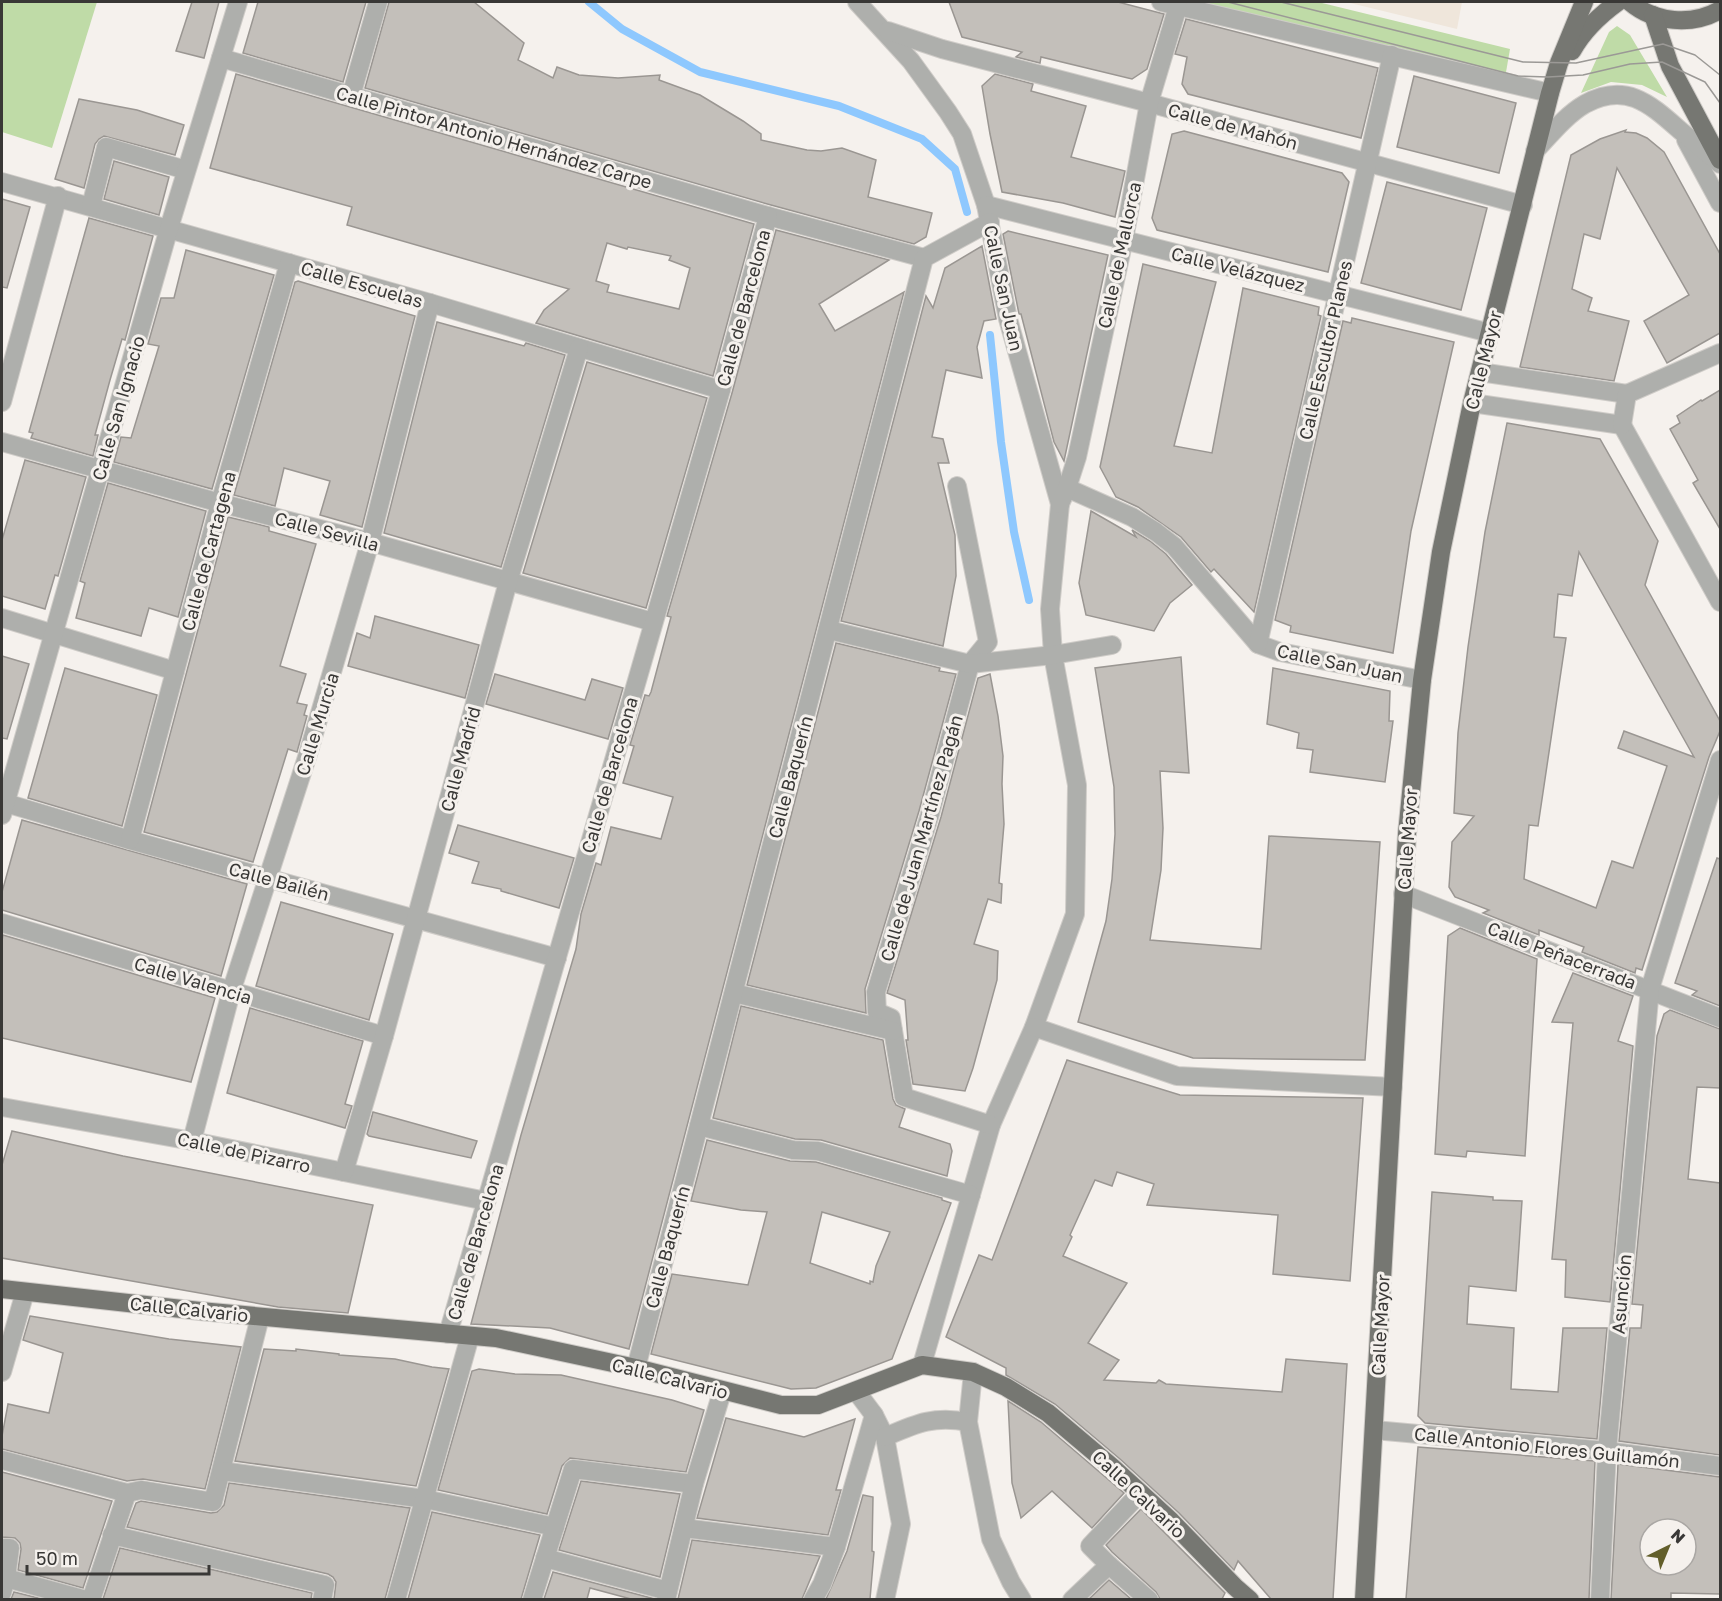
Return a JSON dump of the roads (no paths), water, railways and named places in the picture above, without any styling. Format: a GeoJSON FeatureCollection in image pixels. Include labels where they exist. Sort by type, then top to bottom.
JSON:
{"type":"FeatureCollection","features":[{"type":"Feature","properties":{"kind":"main road"},"geometry":{"type":"LineString","coordinates":[[1550,93],[1559,63],[1584,2]]}},
{"type":"Feature","properties":{"kind":"main road"},"geometry":{"type":"LineString","coordinates":[[1550,93],[1574,47],[1600,15],[1618,2]]}},
{"type":"Feature","properties":{"kind":"main road"},"geometry":{"type":"LineString","coordinates":[[1630,2],[1653,15],[1669,20],[1701,18],[1720,10]]}},
{"type":"Feature","properties":{"kind":"main road"},"geometry":{"type":"LineString","coordinates":[[1653,15],[1670,66],[1720,159]]}},
{"type":"Feature","properties":{"kind":"main road","name":"Calle Mayor"},"geometry":{"type":"LineString","coordinates":[[1364,1599],[1403,894],[1422,680],[1441,552],[1472,403],[1550,93]]}},
{"type":"Feature","properties":{"kind":"main road","name":"Calle Calvario"},"geometry":{"type":"LineString","coordinates":[[2,1289],[260,1317],[496,1338],[636,1368],[722,1392],[781,1405],[818,1404],[922,1365],[973,1372],[1006,1387],[1048,1413],[1171,1521],[1232,1593],[1250,1599]]}},
{"type":"Feature","properties":{"kind":"street","name":"Calle San Ignacio"},"geometry":{"type":"LineString","coordinates":[[3,807],[169,228],[238,2]]}},
{"type":"Feature","properties":{"kind":"street"},"geometry":{"type":"LineString","coordinates":[[351,96],[378,2]]}},
{"type":"Feature","properties":{"kind":"street","name":"Calle San Juan"},"geometry":{"type":"LineString","coordinates":[[857,2],[883,29],[926,82],[962,134],[988,213],[1008,319],[1064,496],[1050,609],[1053,655],[1077,784],[1075,914],[1034,1027],[991,1125],[922,1365]]}},
{"type":"Feature","properties":{"kind":"street"},"geometry":{"type":"LineString","coordinates":[[1170,4],[1550,93]]}},
{"type":"Feature","properties":{"kind":"street","name":"Calle de Mallorca"},"geometry":{"type":"LineString","coordinates":[[1064,496],[1077,457],[1124,239],[1170,4]]}},
{"type":"Feature","properties":{"kind":"street","name":"Calle de Mahón"},"geometry":{"type":"LineString","coordinates":[[883,29],[942,49],[1523,205]]}},
{"type":"Feature","properties":{"kind":"street"},"geometry":{"type":"LineString","coordinates":[[926,82],[928,67],[942,49]]}},
{"type":"Feature","properties":{"kind":"street","name":"Calle Escultor Planes"},"geometry":{"type":"LineString","coordinates":[[1258,644],[1392,55]]}},
{"type":"Feature","properties":{"kind":"street","name":"Calle Pintor Antonio Hernández Carpe"},"geometry":{"type":"LineString","coordinates":[[221,58],[768,216],[924,258]]}},
{"type":"Feature","properties":{"kind":"street"},"geometry":{"type":"LineString","coordinates":[[1535,152],[1571,114],[1584,104],[1601,97],[1618,94],[1632,96],[1648,103],[1720,164]]}},
{"type":"Feature","properties":{"kind":"street"},"geometry":{"type":"LineString","coordinates":[[1681,131],[1720,203]]}},
{"type":"Feature","properties":{"kind":"street"},"geometry":{"type":"LineString","coordinates":[[91,206],[106,147],[186,170]]}},
{"type":"Feature","properties":{"kind":"street","name":"Calle Escuelas"},"geometry":{"type":"LineString","coordinates":[[2,182],[430,303],[721,390]]}},
{"type":"Feature","properties":{"kind":"street"},"geometry":{"type":"LineString","coordinates":[[2,402],[58,196]]}},
{"type":"Feature","properties":{"kind":"street"},"geometry":{"type":"LineString","coordinates":[[924,258],[988,213]]}},
{"type":"Feature","properties":{"kind":"street","name":"Calle Velázquez"},"geometry":{"type":"LineString","coordinates":[[988,213],[1124,239],[1490,333]]}},
{"type":"Feature","properties":{"kind":"street","name":"Calle de Barcelona"},"geometry":{"type":"LineString","coordinates":[[448,1334],[721,390],[768,216]]}},
{"type":"Feature","properties":{"kind":"street","name":"Calle Baquerín"},"geometry":{"type":"LineString","coordinates":[[636,1368],[924,258]]}},
{"type":"Feature","properties":{"kind":"street","name":"Calle de Cartagena"},"geometry":{"type":"LineString","coordinates":[[130,840],[220,503],[289,263]]}},
{"type":"Feature","properties":{"kind":"street","name":"Calle Murcia"},"geometry":{"type":"LineString","coordinates":[[192,1141],[231,992],[308,754],[370,542],[430,303]]}},
{"type":"Feature","properties":{"kind":"street","name":"Calle Madrid"},"geometry":{"type":"LineString","coordinates":[[344,1172],[384,1036],[508,582],[579,348]]}},
{"type":"Feature","properties":{"kind":"street"},"geometry":{"type":"LineString","coordinates":[[1480,372],[1628,394],[1720,353]]}},
{"type":"Feature","properties":{"kind":"street"},"geometry":{"type":"LineString","coordinates":[[1628,394],[1622,425],[1720,602]]}},
{"type":"Feature","properties":{"kind":"street"},"geometry":{"type":"LineString","coordinates":[[1472,403],[1622,425]]}},
{"type":"Feature","properties":{"kind":"street","name":"Calle Sevilla"},"geometry":{"type":"LineString","coordinates":[[2,442],[100,471],[370,542],[653,622]]}},
{"type":"Feature","properties":{"kind":"street","name":"Calle de Juan Martínez Pagán"},"geometry":{"type":"LineString","coordinates":[[957,486],[987,642],[970,664],[930,814],[876,992],[877,1012],[891,1018],[904,1097],[991,1125]]}},
{"type":"Feature","properties":{"kind":"street","name":"Calle San Juan"},"geometry":{"type":"LineString","coordinates":[[1064,496],[1132,517],[1174,546],[1258,644],[1280,652],[1422,680]]}},
{"type":"Feature","properties":{"kind":"street"},"geometry":{"type":"LineString","coordinates":[[2,618],[175,671]]}},
{"type":"Feature","properties":{"kind":"street"},"geometry":{"type":"LineString","coordinates":[[829,630],[970,664],[1053,655],[1112,645]]}},
{"type":"Feature","properties":{"kind":"street","name":"Asunción"},"geometry":{"type":"LineString","coordinates":[[1600,1599],[1607,1451],[1650,989],[1720,760]]}},
{"type":"Feature","properties":{"kind":"street","name":"Calle Bailén"},"geometry":{"type":"LineString","coordinates":[[3,807],[557,958]]}},
{"type":"Feature","properties":{"kind":"street","name":"Calle Peñacerrada"},"geometry":{"type":"LineString","coordinates":[[1403,894],[1720,1018]]}},
{"type":"Feature","properties":{"kind":"street","name":"Calle Valencia"},"geometry":{"type":"LineString","coordinates":[[2,923],[384,1036]]}},
{"type":"Feature","properties":{"kind":"street"},"geometry":{"type":"LineString","coordinates":[[734,993],[893,1032]]}},
{"type":"Feature","properties":{"kind":"street"},"geometry":{"type":"LineString","coordinates":[[1034,1027],[1177,1076],[1393,1087]]}},
{"type":"Feature","properties":{"kind":"street","name":"Calle de Pizarro"},"geometry":{"type":"LineString","coordinates":[[2,1107],[192,1141],[486,1202]]}},
{"type":"Feature","properties":{"kind":"street"},"geometry":{"type":"LineString","coordinates":[[699,1125],[793,1150],[818,1151],[971,1195]]}},
{"type":"Feature","properties":{"kind":"street"},"geometry":{"type":"LineString","coordinates":[[2,1372],[25,1292]]}},
{"type":"Feature","properties":{"kind":"street"},"geometry":{"type":"LineString","coordinates":[[2,1460],[127,1493],[141,1490],[213,1502],[260,1317]]}},
{"type":"Feature","properties":{"kind":"street"},"geometry":{"type":"LineString","coordinates":[[396,1599],[470,1336]]}},
{"type":"Feature","properties":{"kind":"street"},"geometry":{"type":"LineString","coordinates":[[973,1372],[968,1422],[991,1539],[1011,1582],[1022,1599]]}},
{"type":"Feature","properties":{"kind":"street"},"geometry":{"type":"LineString","coordinates":[[856,1391],[874,1415],[885,1437],[901,1524],[885,1599]]}},
{"type":"Feature","properties":{"kind":"street"},"geometry":{"type":"LineString","coordinates":[[545,1558],[667,1595],[694,1484],[722,1392]]}},
{"type":"Feature","properties":{"kind":"street"},"geometry":{"type":"LineString","coordinates":[[813,1599],[822,1584],[836,1547],[874,1415]]}},
{"type":"Feature","properties":{"kind":"street"},"geometry":{"type":"LineString","coordinates":[[885,1437],[914,1424],[948,1418],[968,1422]]}},
{"type":"Feature","properties":{"kind":"street","name":"Calle Antonio Flores Guillamón"},"geometry":{"type":"LineString","coordinates":[[1374,1430],[1607,1451],[1720,1466]]}},
{"type":"Feature","properties":{"kind":"street"},"geometry":{"type":"LineString","coordinates":[[532,1599],[573,1469],[694,1484]]}},
{"type":"Feature","properties":{"kind":"street"},"geometry":{"type":"LineString","coordinates":[[222,1471],[425,1499],[555,1527]]}},
{"type":"Feature","properties":{"kind":"street"},"geometry":{"type":"LineString","coordinates":[[91,1599],[127,1493]]}},
{"type":"Feature","properties":{"kind":"street"},"geometry":{"type":"LineString","coordinates":[[1140,1493],[1090,1546],[1149,1599]]}},
{"type":"Feature","properties":{"kind":"street"},"geometry":{"type":"LineString","coordinates":[[684,1528],[836,1547]]}},
{"type":"Feature","properties":{"kind":"street"},"geometry":{"type":"LineString","coordinates":[[112,1535],[325,1585],[322,1599]]}},
{"type":"Feature","properties":{"kind":"street"},"geometry":{"type":"LineString","coordinates":[[2,1548],[10,1548],[4,1585],[86,1599]]}},
{"type":"Feature","properties":{"kind":"street"},"geometry":{"type":"LineString","coordinates":[[1072,1599],[1109,1565]]}},
{"type":"Feature","properties":{"kind":"waterway"},"geometry":{"type":"LineString","coordinates":[[589,2],[622,29],[700,72],[839,106],[922,139],[955,169],[967,212]]}},
{"type":"Feature","properties":{"kind":"waterway"},"geometry":{"type":"LineString","coordinates":[[990,335],[1001,442],[1014,532],[1029,600]]}},
{"type":"Feature","properties":{"kind":"tram line"},"geometry":{"type":"LineString","coordinates":[[1228,2],[1518,76],[1583,75],[1630,64],[1662,62],[1705,82],[1720,103]]}},
{"type":"Feature","properties":{"kind":"tram line"},"geometry":{"type":"LineString","coordinates":[[1281,2],[1523,62],[1576,63],[1663,44],[1695,55],[1720,75]]}}]}
